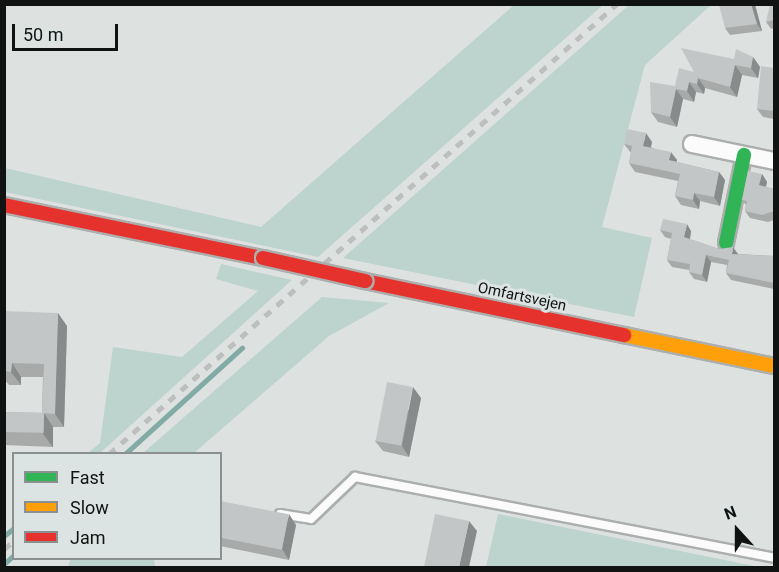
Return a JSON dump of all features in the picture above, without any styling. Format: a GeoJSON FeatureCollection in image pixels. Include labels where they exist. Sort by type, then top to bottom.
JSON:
{"type":"FeatureCollection","features":[{"type":"Feature","properties":{"kind":"main road"},"geometry":{"type":"LineString","coordinates":[[726,243],[744,155]]}},
{"type":"Feature","properties":{"kind":"main road","name":"Omfartsvejen"},"geometry":{"type":"LineString","coordinates":[[4,205],[774,366]]}},
{"type":"Feature","properties":{"kind":"main road","name":"Omfartsvejen"},"geometry":{"type":"LineString","coordinates":[[4,216],[263,258]]}},
{"type":"Feature","properties":{"kind":"street"},"geometry":{"type":"LineString","coordinates":[[692,144],[774,161]]}},
{"type":"Feature","properties":{"kind":"lane"},"geometry":{"type":"LineString","coordinates":[[266,512],[311,519],[355,477],[774,558]]}},
{"type":"Feature","properties":{"kind":"green space"},"geometry":{"type":"Polygon","coordinates":[[[514,5],[603,5],[318,257],[5,192],[5,168],[261,227],[514,5]]]}},
{"type":"Feature","properties":{"kind":"green space"},"geometry":{"type":"Polygon","coordinates":[[[629,5],[711,5],[645,65],[602,227],[652,238],[634,317],[343,258],[629,5]]]}},
{"type":"Feature","properties":{"kind":"green space"},"geometry":{"type":"Polygon","coordinates":[[[221,264],[292,280],[101,452],[89,452],[100,443],[113,347],[182,357],[258,291],[216,279],[221,264]]]}},
{"type":"Feature","properties":{"kind":"green space"},"geometry":{"type":"Polygon","coordinates":[[[322,297],[389,303],[329,336],[195,452],[144,452],[322,297]]]}},
{"type":"Feature","properties":{"kind":"green space"},"geometry":{"type":"Polygon","coordinates":[[[498,514],[759,567],[486,567],[498,514]]]}},
{"type":"Feature","properties":{"kind":"green space"},"geometry":{"type":"Polygon","coordinates":[[[70,560],[154,560],[155,567],[68,567],[70,560]]]}},
{"type":"Feature","properties":{"kind":"building"},"geometry":{"type":"Polygon","coordinates":[[[751,4],[757,24],[725,28],[719,5],[751,4]]]}},
{"type":"Feature","properties":{"kind":"building"},"geometry":{"type":"Polygon","coordinates":[[[770,4],[774,4],[774,20],[766,22],[770,4]]]}},
{"type":"Feature","properties":{"kind":"building"},"geometry":{"type":"Polygon","coordinates":[[[681,48],[734,59],[736,49],[753,57],[751,68],[735,65],[730,87],[698,78],[697,84],[689,82],[687,91],[676,89],[670,117],[651,112],[650,82],[675,86],[679,68],[694,72],[681,48]]]}},
{"type":"Feature","properties":{"kind":"building"},"geometry":{"type":"Polygon","coordinates":[[[761,66],[774,68],[774,111],[757,109],[761,66]]]}},
{"type":"Feature","properties":{"kind":"building"},"geometry":{"type":"Polygon","coordinates":[[[627,129],[646,133],[643,146],[671,152],[669,160],[719,172],[714,197],[694,193],[693,200],[675,196],[680,174],[629,163],[632,146],[624,144],[627,129]]]}},
{"type":"Feature","properties":{"kind":"building"},"geometry":{"type":"Polygon","coordinates":[[[748,171],[762,174],[759,185],[774,189],[774,211],[762,215],[745,211],[747,201],[742,200],[748,171]]]}},
{"type":"Feature","properties":{"kind":"building"},"geometry":{"type":"Polygon","coordinates":[[[663,219],[687,224],[684,237],[719,249],[733,247],[732,254],[774,256],[774,283],[726,273],[729,260],[706,255],[702,275],[689,272],[690,264],[667,260],[672,233],[660,230],[663,219]]]}},
{"type":"Feature","properties":{"kind":"building"},"geometry":{"type":"Polygon","coordinates":[[[4,311],[58,313],[55,414],[42,413],[44,364],[12,363],[11,372],[4,371],[4,311]]]}},
{"type":"Feature","properties":{"kind":"building"},"geometry":{"type":"Polygon","coordinates":[[[387,382],[413,387],[401,446],[376,441],[387,382]]]}},
{"type":"Feature","properties":{"kind":"building"},"geometry":{"type":"Polygon","coordinates":[[[4,412],[44,413],[44,433],[4,432],[4,412]]]}},
{"type":"Feature","properties":{"kind":"building"},"geometry":{"type":"Polygon","coordinates":[[[222,501],[289,514],[282,550],[222,538],[222,501]]]}},
{"type":"Feature","properties":{"kind":"building"},"geometry":{"type":"Polygon","coordinates":[[[435,514],[469,521],[459,567],[424,567],[435,514]]]}},
{"type":"Feature","properties":{"kind":"waterway"},"geometry":{"type":"LineString","coordinates":[[127,452],[242,348]]}},
{"type":"Feature","properties":{"kind":"waterway"},"geometry":{"type":"LineString","coordinates":[[4,536],[12,530]]}},
{"type":"Feature","properties":{"kind":"waterway"},"geometry":{"type":"LineString","coordinates":[[4,564],[12,557]]}},
{"type":"Feature","properties":{"kind":"railway"},"geometry":{"type":"LineString","coordinates":[[111,452],[617,4]]}},
{"type":"Feature","properties":{"kind":"railway"},"geometry":{"type":"LineString","coordinates":[[4,549],[12,543]]}},
{"type":"Feature","properties":{"kind":"traffic: fast"},"geometry":{"type":"LineString","coordinates":[[726,243],[744,155]]}},
{"type":"Feature","properties":{"kind":"traffic: slow"},"geometry":{"type":"LineString","coordinates":[[624,335],[774,366]]}},
{"type":"Feature","properties":{"kind":"traffic: jam"},"geometry":{"type":"LineString","coordinates":[[4,205],[263,258]]}},
{"type":"Feature","properties":{"kind":"traffic: jam"},"geometry":{"type":"LineString","coordinates":[[263,258],[365,281]]}},
{"type":"Feature","properties":{"kind":"traffic: jam"},"geometry":{"type":"LineString","coordinates":[[365,281],[624,335]]}}]}
